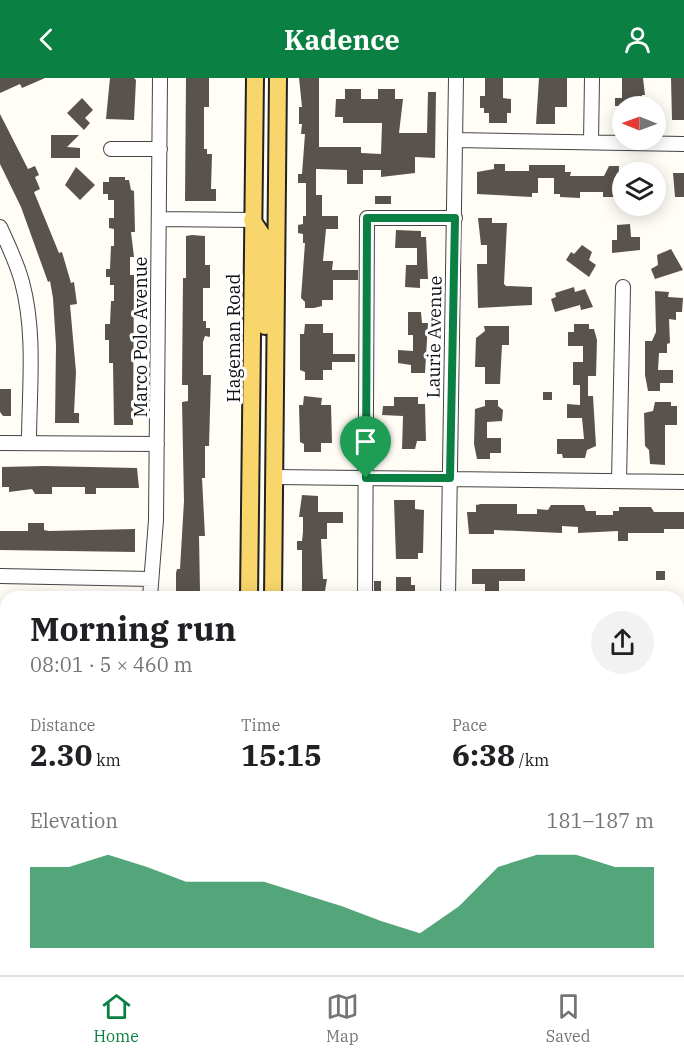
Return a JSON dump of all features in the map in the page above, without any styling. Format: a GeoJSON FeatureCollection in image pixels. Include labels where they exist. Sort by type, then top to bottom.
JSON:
{"type":"FeatureCollection","features":[{"type":"Feature","properties":{"kind":"main road","name":"Hageman Road"},"geometry":{"type":"LineString","coordinates":[[249,591],[255,78]]}},
{"type":"Feature","properties":{"kind":"main road"},"geometry":{"type":"LineString","coordinates":[[262,78],[264,178],[277,189]]}},
{"type":"Feature","properties":{"kind":"main road"},"geometry":{"type":"LineString","coordinates":[[273,591],[278,78]]}},
{"type":"Feature","properties":{"kind":"main road"},"geometry":{"type":"LineString","coordinates":[[252,220],[264,238],[265,328],[275,367]]}},
{"type":"Feature","properties":{"kind":"main road"},"geometry":{"type":"LineString","coordinates":[[253,344],[262,379],[263,467],[268,475],[275,477]]}},
{"type":"Feature","properties":{"kind":"street","name":"Marco Polo Avenue"},"geometry":{"type":"LineString","coordinates":[[150,591],[156,520],[160,78]]}},
{"type":"Feature","properties":{"kind":"street","name":"Laurie Avenue"},"geometry":{"type":"LineString","coordinates":[[448,591],[456,78]]}},
{"type":"Feature","properties":{"kind":"street"},"geometry":{"type":"LineString","coordinates":[[591,142],[592,78]]}},
{"type":"Feature","properties":{"kind":"street"},"geometry":{"type":"LineString","coordinates":[[455,140],[684,144]]}},
{"type":"Feature","properties":{"kind":"street"},"geometry":{"type":"LineString","coordinates":[[111,149],[160,149]]}},
{"type":"Feature","properties":{"kind":"street"},"geometry":{"type":"LineString","coordinates":[[365,591],[367,218],[455,218]]}},
{"type":"Feature","properties":{"kind":"street"},"geometry":{"type":"LineString","coordinates":[[159,219],[252,220]]}},
{"type":"Feature","properties":{"kind":"street"},"geometry":{"type":"LineString","coordinates":[[0,227],[15,261],[27,304],[30,344],[29,443]]}},
{"type":"Feature","properties":{"kind":"street"},"geometry":{"type":"LineString","coordinates":[[619,481],[622,287]]}},
{"type":"Feature","properties":{"kind":"street"},"geometry":{"type":"LineString","coordinates":[[0,443],[157,444]]}},
{"type":"Feature","properties":{"kind":"street"},"geometry":{"type":"LineString","coordinates":[[275,477],[684,482]]}},
{"type":"Feature","properties":{"kind":"street"},"geometry":{"type":"LineString","coordinates":[[0,576],[151,579]]}},
{"type":"Feature","properties":{"kind":"building"},"geometry":{"type":"Polygon","coordinates":[[[0,78],[45,78],[22,88],[20,84],[0,93],[0,78]]]}},
{"type":"Feature","properties":{"kind":"building"},"geometry":{"type":"Polygon","coordinates":[[[110,78],[134,78],[136,80],[134,120],[106,119],[110,78]]]}},
{"type":"Feature","properties":{"kind":"building"},"geometry":{"type":"Polygon","coordinates":[[[186,78],[209,78],[209,107],[204,107],[204,149],[207,149],[207,154],[212,154],[211,189],[216,189],[216,201],[185,201],[186,78]]]}},
{"type":"Feature","properties":{"kind":"building"},"geometry":{"type":"Polygon","coordinates":[[[299,78],[319,78],[319,147],[361,147],[361,153],[381,154],[382,123],[343,123],[343,117],[335,117],[336,99],[345,99],[345,89],[361,89],[361,99],[378,99],[378,89],[395,89],[395,99],[403,99],[399,133],[427,133],[428,92],[436,92],[435,158],[415,157],[415,173],[381,177],[381,170],[363,170],[363,184],[347,184],[347,170],[316,169],[316,195],[322,195],[322,216],[338,216],[338,229],[326,229],[323,261],[333,261],[332,270],[358,270],[358,280],[333,280],[333,300],[322,300],[322,306],[314,308],[305,308],[305,302],[301,298],[305,243],[303,243],[303,234],[298,233],[298,225],[303,224],[303,216],[306,216],[306,183],[298,183],[298,174],[302,174],[305,134],[301,134],[302,124],[299,124],[299,107],[302,107],[299,78]]]}},
{"type":"Feature","properties":{"kind":"building"},"geometry":{"type":"Polygon","coordinates":[[[485,78],[503,78],[503,98],[511,99],[511,113],[507,113],[507,123],[489,123],[489,113],[484,113],[484,108],[480,108],[480,96],[485,96],[485,78]]]}},
{"type":"Feature","properties":{"kind":"building"},"geometry":{"type":"Polygon","coordinates":[[[539,78],[567,78],[567,107],[555,107],[555,124],[536,124],[539,78]]]}},
{"type":"Feature","properties":{"kind":"building"},"geometry":{"type":"Polygon","coordinates":[[[622,78],[643,78],[645,95],[622,96],[622,78]]]}},
{"type":"Feature","properties":{"kind":"building"},"geometry":{"type":"Polygon","coordinates":[[[671,78],[684,78],[684,120],[672,120],[671,78]]]}},
{"type":"Feature","properties":{"kind":"building"},"geometry":{"type":"Polygon","coordinates":[[[82,98],[93,110],[85,118],[90,123],[84,130],[67,113],[82,98]]]}},
{"type":"Feature","properties":{"kind":"building"},"geometry":{"type":"Polygon","coordinates":[[[0,114],[28,169],[35,166],[39,175],[35,177],[40,189],[34,192],[59,253],[62,252],[71,283],[74,282],[77,304],[70,305],[76,372],[74,413],[79,413],[79,423],[55,423],[56,345],[50,281],[48,282],[21,207],[0,164],[0,114]]]}},
{"type":"Feature","properties":{"kind":"building"},"geometry":{"type":"Polygon","coordinates":[[[51,135],[79,135],[67,147],[80,148],[80,158],[51,158],[51,135]]]}},
{"type":"Feature","properties":{"kind":"building"},"geometry":{"type":"Polygon","coordinates":[[[494,164],[505,164],[505,171],[529,171],[529,165],[565,165],[565,172],[571,172],[570,176],[604,176],[609,166],[612,166],[612,197],[603,197],[603,192],[580,192],[580,198],[560,197],[560,194],[554,194],[554,178],[538,178],[538,193],[532,193],[532,197],[477,194],[477,172],[494,169],[494,164]]]}},
{"type":"Feature","properties":{"kind":"building"},"geometry":{"type":"Polygon","coordinates":[[[76,167],[95,185],[80,200],[65,185],[76,167]]]}},
{"type":"Feature","properties":{"kind":"building"},"geometry":{"type":"Polygon","coordinates":[[[673,173],[684,173],[684,197],[675,197],[673,173]]]}},
{"type":"Feature","properties":{"kind":"building"},"geometry":{"type":"Polygon","coordinates":[[[109,177],[125,177],[125,180],[129,180],[131,190],[134,191],[135,232],[131,232],[134,257],[130,257],[130,275],[134,275],[133,425],[114,425],[113,363],[109,363],[109,340],[105,340],[105,324],[110,324],[111,301],[114,301],[114,285],[110,285],[110,277],[106,277],[106,269],[110,269],[111,246],[114,246],[114,229],[109,228],[109,218],[114,218],[114,200],[108,200],[108,194],[103,194],[103,182],[109,182],[109,177]]]}},
{"type":"Feature","properties":{"kind":"building"},"geometry":{"type":"Polygon","coordinates":[[[375,196],[391,196],[391,204],[375,204],[375,196]]]}},
{"type":"Feature","properties":{"kind":"building"},"geometry":{"type":"Polygon","coordinates":[[[478,218],[492,218],[492,223],[507,223],[504,284],[532,287],[532,305],[478,308],[477,264],[487,264],[487,245],[481,245],[478,218]]]}},
{"type":"Feature","properties":{"kind":"building"},"geometry":{"type":"Polygon","coordinates":[[[630,224],[631,237],[640,237],[640,250],[612,253],[612,240],[617,240],[617,225],[630,224]]]}},
{"type":"Feature","properties":{"kind":"building"},"geometry":{"type":"Polygon","coordinates":[[[396,230],[421,231],[421,237],[426,237],[428,279],[420,279],[420,288],[405,287],[406,265],[417,265],[417,248],[395,248],[396,230]]]}},
{"type":"Feature","properties":{"kind":"building"},"geometry":{"type":"Polygon","coordinates":[[[186,236],[205,236],[205,265],[210,265],[210,288],[203,288],[203,321],[206,321],[206,328],[210,328],[210,337],[205,336],[203,342],[203,375],[211,375],[209,446],[205,446],[205,478],[202,478],[205,536],[199,536],[200,591],[176,591],[176,573],[177,569],[180,569],[184,501],[182,402],[188,401],[188,385],[182,385],[183,278],[186,278],[186,236]]]}},
{"type":"Feature","properties":{"kind":"building"},"geometry":{"type":"Polygon","coordinates":[[[582,245],[592,252],[589,260],[596,265],[589,277],[566,260],[571,252],[574,254],[582,245]]]}},
{"type":"Feature","properties":{"kind":"building"},"geometry":{"type":"Polygon","coordinates":[[[671,249],[683,270],[655,279],[651,269],[658,265],[657,255],[671,249]]]}},
{"type":"Feature","properties":{"kind":"building"},"geometry":{"type":"Polygon","coordinates":[[[574,287],[575,292],[585,289],[593,307],[581,310],[580,305],[555,312],[551,299],[556,297],[555,293],[574,287]]]}},
{"type":"Feature","properties":{"kind":"building"},"geometry":{"type":"Polygon","coordinates":[[[655,291],[669,292],[668,297],[683,298],[682,312],[676,312],[676,320],[669,319],[670,343],[667,344],[667,353],[659,353],[658,370],[673,370],[673,383],[660,383],[660,391],[648,391],[645,375],[645,341],[652,341],[656,332],[655,291]]]}},
{"type":"Feature","properties":{"kind":"building"},"geometry":{"type":"Polygon","coordinates":[[[408,312],[421,312],[422,323],[428,323],[425,373],[411,373],[411,365],[398,363],[398,350],[413,351],[413,335],[408,335],[408,312]]]}},
{"type":"Feature","properties":{"kind":"building"},"geometry":{"type":"Polygon","coordinates":[[[305,324],[323,324],[323,333],[333,333],[333,354],[355,354],[355,362],[332,362],[332,370],[323,370],[323,380],[305,380],[305,372],[300,370],[300,334],[304,334],[305,324]]]}},
{"type":"Feature","properties":{"kind":"building"},"geometry":{"type":"Polygon","coordinates":[[[574,324],[589,324],[589,329],[594,329],[597,340],[596,376],[588,376],[588,396],[593,396],[596,446],[587,450],[585,458],[563,458],[562,454],[557,454],[557,439],[584,439],[582,418],[567,418],[567,404],[580,405],[580,385],[573,385],[573,362],[583,362],[583,346],[568,346],[568,332],[574,332],[574,324]]]}},
{"type":"Feature","properties":{"kind":"building"},"geometry":{"type":"Polygon","coordinates":[[[484,326],[509,326],[509,345],[502,345],[500,384],[485,384],[485,367],[475,367],[476,338],[485,331],[484,326]]]}},
{"type":"Feature","properties":{"kind":"building"},"geometry":{"type":"Polygon","coordinates":[[[0,389],[11,389],[11,416],[3,416],[0,412],[0,389]]]}},
{"type":"Feature","properties":{"kind":"building"},"geometry":{"type":"Polygon","coordinates":[[[543,392],[552,392],[552,400],[543,400],[543,392]]]}},
{"type":"Feature","properties":{"kind":"building"},"geometry":{"type":"Polygon","coordinates":[[[304,396],[322,398],[321,405],[331,405],[332,443],[321,443],[321,452],[304,452],[304,444],[300,442],[299,405],[303,405],[304,396]]]}},
{"type":"Feature","properties":{"kind":"building"},"geometry":{"type":"Polygon","coordinates":[[[394,397],[418,397],[418,404],[425,404],[426,441],[417,441],[415,449],[402,449],[403,416],[382,415],[383,406],[394,406],[394,397]]]}},
{"type":"Feature","properties":{"kind":"building"},"geometry":{"type":"Polygon","coordinates":[[[485,400],[498,400],[498,406],[503,410],[502,421],[487,422],[487,438],[501,438],[501,453],[490,453],[490,459],[477,459],[474,444],[475,409],[485,406],[485,400]]]}},
{"type":"Feature","properties":{"kind":"building"},"geometry":{"type":"Polygon","coordinates":[[[655,402],[671,402],[671,406],[677,406],[677,425],[665,425],[665,465],[650,464],[649,450],[645,446],[644,413],[653,411],[655,402]]]}},
{"type":"Feature","properties":{"kind":"building"},"geometry":{"type":"Polygon","coordinates":[[[2,467],[137,468],[139,488],[96,488],[96,494],[85,494],[85,487],[52,487],[52,494],[35,494],[32,489],[9,492],[9,487],[2,487],[2,467]]]}},
{"type":"Feature","properties":{"kind":"building"},"geometry":{"type":"Polygon","coordinates":[[[302,495],[318,496],[318,512],[343,512],[343,523],[327,523],[327,539],[321,539],[323,579],[327,579],[325,591],[302,591],[302,550],[297,550],[297,541],[302,541],[303,517],[299,517],[302,495]]]}},
{"type":"Feature","properties":{"kind":"building"},"geometry":{"type":"Polygon","coordinates":[[[394,500],[415,500],[415,509],[424,510],[423,553],[418,553],[418,559],[396,559],[394,500]]]}},
{"type":"Feature","properties":{"kind":"building"},"geometry":{"type":"Polygon","coordinates":[[[517,504],[517,514],[537,514],[537,509],[548,510],[551,505],[584,505],[586,511],[596,511],[596,515],[613,515],[613,511],[619,511],[619,507],[651,507],[654,512],[684,512],[684,529],[664,529],[664,533],[628,533],[628,541],[618,541],[618,531],[578,533],[578,527],[562,526],[562,533],[494,530],[494,534],[469,534],[467,512],[476,512],[476,505],[517,504]]]}},
{"type":"Feature","properties":{"kind":"building"},"geometry":{"type":"Polygon","coordinates":[[[28,523],[44,523],[44,530],[49,531],[135,529],[135,552],[0,550],[0,531],[28,531],[28,523]]]}},
{"type":"Feature","properties":{"kind":"building"},"geometry":{"type":"Polygon","coordinates":[[[472,569],[525,569],[525,581],[499,581],[499,591],[485,591],[485,584],[472,584],[472,569]]]}},
{"type":"Feature","properties":{"kind":"building"},"geometry":{"type":"Polygon","coordinates":[[[656,571],[665,571],[665,580],[656,580],[656,571]]]}},
{"type":"Feature","properties":{"kind":"building"},"geometry":{"type":"Polygon","coordinates":[[[396,577],[411,577],[411,585],[415,585],[415,591],[396,591],[396,577]]]}},
{"type":"Feature","properties":{"kind":"building"},"geometry":{"type":"Polygon","coordinates":[[[374,581],[381,581],[381,591],[374,591],[374,581]]]}},
{"type":"Feature","properties":{"kind":"route"},"geometry":{"type":"LineString","coordinates":[[367,218],[455,218],[450,478],[366,478],[367,218]]}}]}
